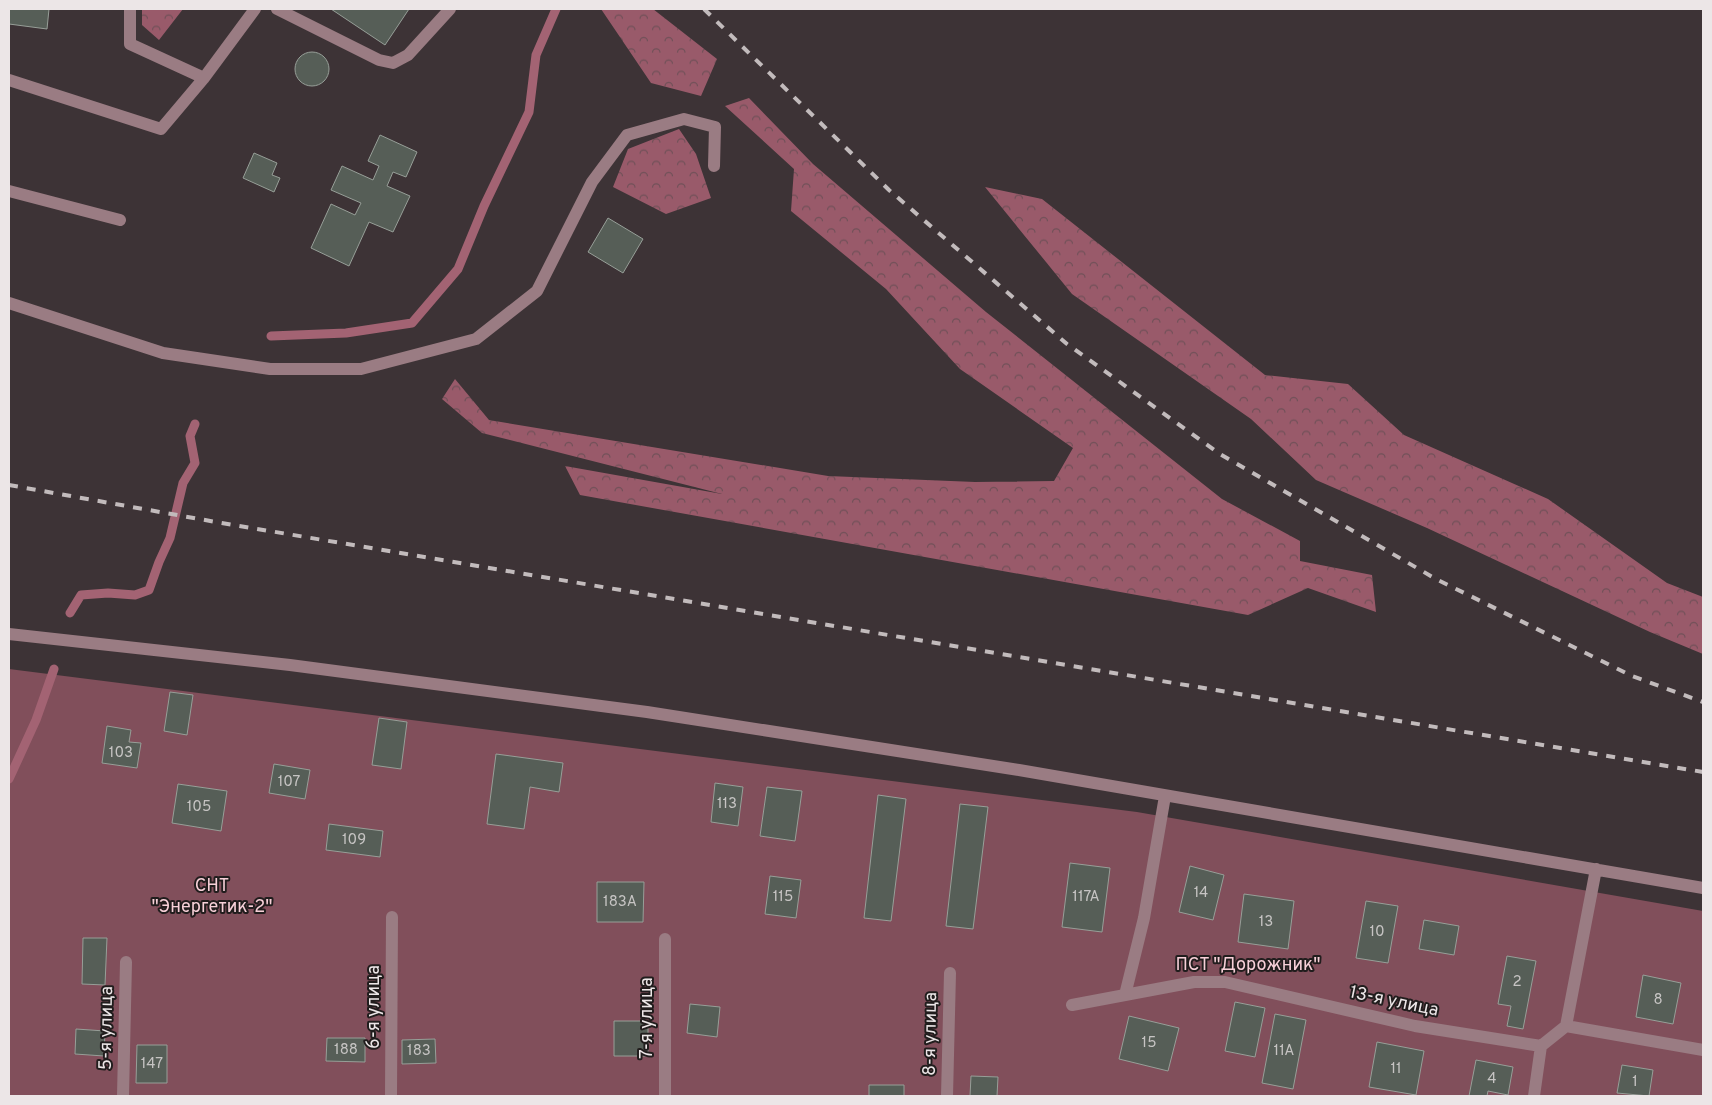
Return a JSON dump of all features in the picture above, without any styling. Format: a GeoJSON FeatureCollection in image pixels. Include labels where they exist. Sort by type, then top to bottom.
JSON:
{"type":"FeatureCollection","features":[{"type":"Feature","properties":{"kind":"street"},"geometry":{"type":"LineString","coordinates":[[130,9],[130,44],[204,78]]}},
{"type":"Feature","properties":{"kind":"street"},"geometry":{"type":"LineString","coordinates":[[9,80],[162,129],[204,78],[255,9]]}},
{"type":"Feature","properties":{"kind":"street"},"geometry":{"type":"LineString","coordinates":[[277,9],[379,60],[393,63],[408,55],[450,9]]}},
{"type":"Feature","properties":{"kind":"street"},"geometry":{"type":"LineString","coordinates":[[9,303],[163,353],[270,369],[362,369],[476,339],[537,291],[592,182],[627,135],[684,119],[714,127],[714,166]]}},
{"type":"Feature","properties":{"kind":"street"},"geometry":{"type":"LineString","coordinates":[[9,191],[120,220]]}},
{"type":"Feature","properties":{"kind":"street"},"geometry":{"type":"LineString","coordinates":[[9,634],[290,665],[647,712],[1019,770],[1703,888]]}},
{"type":"Feature","properties":{"kind":"street"},"geometry":{"type":"LineString","coordinates":[[1125,995],[1144,918],[1166,796]]}},
{"type":"Feature","properties":{"kind":"street"},"geometry":{"type":"LineString","coordinates":[[1534,1096],[1541,1046],[1566,1026],[1596,869]]}},
{"type":"Feature","properties":{"kind":"street","name":"6-я улица"},"geometry":{"type":"LineString","coordinates":[[391,1096],[392,917]]}},
{"type":"Feature","properties":{"kind":"street","name":"7-я улица"},"geometry":{"type":"LineString","coordinates":[[665,940],[665,1096]]}},
{"type":"Feature","properties":{"kind":"street","name":"5-я улица"},"geometry":{"type":"LineString","coordinates":[[123,1096],[126,962]]}},
{"type":"Feature","properties":{"kind":"street","name":"8-я улица"},"geometry":{"type":"LineString","coordinates":[[947,1096],[950,973]]}},
{"type":"Feature","properties":{"kind":"street","name":"13-я улица"},"geometry":{"type":"LineString","coordinates":[[1072,1005],[1194,982],[1224,982],[1415,1026],[1541,1046]]}},
{"type":"Feature","properties":{"kind":"street"},"geometry":{"type":"LineString","coordinates":[[1566,1026],[1703,1050]]}},
{"type":"Feature","properties":{"kind":"green space"},"geometry":{"type":"Polygon","coordinates":[[[142,9],[183,9],[159,40],[142,25],[142,9]]]}},
{"type":"Feature","properties":{"kind":"green space"},"geometry":{"type":"Polygon","coordinates":[[[601,9],[653,9],[717,59],[701,96],[651,83],[601,9]]]}},
{"type":"Feature","properties":{"kind":"green space"},"geometry":{"type":"Polygon","coordinates":[[[749,98],[813,164],[986,312],[1222,499],[1300,541],[1300,561],[1372,575],[1376,612],[1308,588],[1248,615],[580,495],[565,466],[722,494],[482,433],[442,399],[455,379],[489,420],[828,476],[975,482],[1054,481],[1073,448],[960,369],[886,289],[791,211],[794,169],[725,106],[749,98]]]}},
{"type":"Feature","properties":{"kind":"green space"},"geometry":{"type":"Polygon","coordinates":[[[679,129],[696,154],[711,198],[666,214],[613,187],[628,149],[679,129]]]}},
{"type":"Feature","properties":{"kind":"green space"},"geometry":{"type":"Polygon","coordinates":[[[985,187],[1042,199],[1265,375],[1348,384],[1404,435],[1548,499],[1667,583],[1703,597],[1703,654],[1650,632],[1427,528],[1316,480],[1251,419],[1072,294],[985,187]]]}},
{"type":"Feature","properties":{"kind":"green space","name":"СHТ \"Энергетик-2\""},"geometry":{"type":"Polygon","coordinates":[[[9,669],[1137,812],[1703,911],[1703,1096],[9,1096],[9,669]]]}},
{"type":"Feature","properties":{"kind":"building"},"geometry":{"type":"Polygon","coordinates":[[[9,9],[49,9],[47,29],[9,24],[9,9]]]}},
{"type":"Feature","properties":{"kind":"building"},"geometry":{"type":"Polygon","coordinates":[[[331,9],[409,9],[385,45],[331,9]]]}},
{"type":"Feature","properties":{"kind":"building"},"geometry":{"type":"Polygon","coordinates":[[[312,52],[324,57],[329,69],[324,81],[312,86],[300,81],[295,69],[300,57],[312,52]]]}},
{"type":"Feature","properties":{"kind":"building"},"geometry":{"type":"Polygon","coordinates":[[[380,135],[417,152],[406,177],[393,172],[387,186],[410,196],[393,232],[369,222],[349,266],[311,248],[331,204],[355,215],[361,203],[331,190],[342,166],[373,180],[379,166],[368,161],[380,135]]]}},
{"type":"Feature","properties":{"kind":"building"},"geometry":{"type":"Polygon","coordinates":[[[254,153],[277,163],[272,175],[280,178],[274,192],[243,178],[254,153]]]}},
{"type":"Feature","properties":{"kind":"building"},"geometry":{"type":"Polygon","coordinates":[[[608,218],[643,239],[623,273],[588,252],[608,218]]]}},
{"type":"Feature","properties":{"kind":"building"},"geometry":{"type":"Polygon","coordinates":[[[170,692],[193,695],[187,735],[164,731],[170,692]]]}},
{"type":"Feature","properties":{"kind":"building"},"geometry":{"type":"Polygon","coordinates":[[[379,718],[407,722],[401,769],[372,765],[379,718]]]}},
{"type":"Feature","properties":{"kind":"building"},"geometry":{"type":"Polygon","coordinates":[[[107,726],[131,730],[129,742],[141,743],[137,768],[102,763],[107,726]]]}},
{"type":"Feature","properties":{"kind":"building"},"geometry":{"type":"Polygon","coordinates":[[[496,754],[563,763],[559,792],[530,787],[524,829],[487,824],[496,754]]]}},
{"type":"Feature","properties":{"kind":"building"},"geometry":{"type":"Polygon","coordinates":[[[274,764],[310,770],[305,799],[269,793],[274,764]]]}},
{"type":"Feature","properties":{"kind":"building"},"geometry":{"type":"Polygon","coordinates":[[[715,783],[743,787],[738,826],[711,822],[715,783]]]}},
{"type":"Feature","properties":{"kind":"building"},"geometry":{"type":"Polygon","coordinates":[[[178,784],[227,791],[221,831],[172,823],[178,784]]]}},
{"type":"Feature","properties":{"kind":"building"},"geometry":{"type":"Polygon","coordinates":[[[767,787],[802,791],[795,841],[760,836],[767,787]]]}},
{"type":"Feature","properties":{"kind":"building"},"geometry":{"type":"Polygon","coordinates":[[[878,795],[906,799],[891,921],[864,918],[878,795]]]}},
{"type":"Feature","properties":{"kind":"building"},"geometry":{"type":"Polygon","coordinates":[[[960,804],[988,807],[973,929],[946,926],[960,804]]]}},
{"type":"Feature","properties":{"kind":"building"},"geometry":{"type":"Polygon","coordinates":[[[329,824],[383,831],[380,857],[326,850],[329,824]]]}},
{"type":"Feature","properties":{"kind":"building"},"geometry":{"type":"Polygon","coordinates":[[[1070,863],[1110,868],[1102,932],[1062,927],[1070,863]]]}},
{"type":"Feature","properties":{"kind":"building"},"geometry":{"type":"Polygon","coordinates":[[[1190,866],[1224,875],[1213,920],[1179,912],[1190,866]]]}},
{"type":"Feature","properties":{"kind":"building"},"geometry":{"type":"Polygon","coordinates":[[[770,876],[801,880],[796,918],[765,914],[770,876]]]}},
{"type":"Feature","properties":{"kind":"building"},"geometry":{"type":"Polygon","coordinates":[[[597,882],[644,882],[643,922],[597,922],[597,882]]]}},
{"type":"Feature","properties":{"kind":"building"},"geometry":{"type":"Polygon","coordinates":[[[1244,894],[1294,901],[1288,949],[1238,942],[1244,894]]]}},
{"type":"Feature","properties":{"kind":"building"},"geometry":{"type":"Polygon","coordinates":[[[1366,901],[1398,906],[1388,963],[1356,958],[1366,901]]]}},
{"type":"Feature","properties":{"kind":"building"},"geometry":{"type":"Polygon","coordinates":[[[1424,920],[1459,926],[1454,955],[1419,949],[1424,920]]]}},
{"type":"Feature","properties":{"kind":"building"},"geometry":{"type":"Polygon","coordinates":[[[83,938],[107,938],[105,985],[82,984],[83,938]]]}},
{"type":"Feature","properties":{"kind":"building"},"geometry":{"type":"Polygon","coordinates":[[[1507,956],[1536,961],[1523,1029],[1507,1026],[1511,1006],[1498,1004],[1507,956]]]}},
{"type":"Feature","properties":{"kind":"building"},"geometry":{"type":"Polygon","coordinates":[[[1643,975],[1681,983],[1673,1024],[1636,1017],[1643,975]]]}},
{"type":"Feature","properties":{"kind":"building"},"geometry":{"type":"Polygon","coordinates":[[[1235,1002],[1265,1008],[1255,1057],[1225,1051],[1235,1002]]]}},
{"type":"Feature","properties":{"kind":"building"},"geometry":{"type":"Polygon","coordinates":[[[690,1004],[720,1007],[717,1037],[687,1033],[690,1004]]]}},
{"type":"Feature","properties":{"kind":"building"},"geometry":{"type":"Polygon","coordinates":[[[1275,1014],[1306,1020],[1293,1089],[1262,1083],[1275,1014]]]}},
{"type":"Feature","properties":{"kind":"building"},"geometry":{"type":"Polygon","coordinates":[[[1129,1016],[1179,1028],[1168,1071],[1119,1059],[1129,1016]]]}},
{"type":"Feature","properties":{"kind":"building"},"geometry":{"type":"Polygon","coordinates":[[[614,1021],[648,1021],[648,1056],[614,1056],[614,1021]]]}},
{"type":"Feature","properties":{"kind":"building"},"geometry":{"type":"Polygon","coordinates":[[[76,1029],[105,1031],[104,1056],[75,1054],[76,1029]]]}},
{"type":"Feature","properties":{"kind":"building"},"geometry":{"type":"Polygon","coordinates":[[[327,1038],[365,1038],[365,1062],[326,1061],[327,1038]]]}},
{"type":"Feature","properties":{"kind":"building"},"geometry":{"type":"Polygon","coordinates":[[[435,1039],[436,1063],[402,1064],[402,1040],[435,1039]]]}},
{"type":"Feature","properties":{"kind":"building"},"geometry":{"type":"Polygon","coordinates":[[[1377,1042],[1424,1051],[1416,1095],[1369,1087],[1377,1042]]]}},
{"type":"Feature","properties":{"kind":"building"},"geometry":{"type":"Polygon","coordinates":[[[137,1045],[167,1045],[167,1083],[136,1083],[137,1045]]]}},
{"type":"Feature","properties":{"kind":"building"},"geometry":{"type":"Polygon","coordinates":[[[1476,1060],[1513,1067],[1508,1095],[1488,1091],[1487,1096],[1469,1096],[1476,1060]]]}},
{"type":"Feature","properties":{"kind":"building"},"geometry":{"type":"Polygon","coordinates":[[[1622,1065],[1653,1070],[1649,1096],[1617,1093],[1622,1065]]]}},
{"type":"Feature","properties":{"kind":"building"},"geometry":{"type":"Polygon","coordinates":[[[971,1076],[998,1077],[997,1096],[970,1096],[971,1076]]]}},
{"type":"Feature","properties":{"kind":"building"},"geometry":{"type":"Polygon","coordinates":[[[869,1085],[904,1085],[904,1096],[869,1096],[869,1085]]]}},
{"type":"Feature","properties":{"kind":"waterway"},"geometry":{"type":"LineString","coordinates":[[271,336],[346,333],[412,323],[458,269],[484,206],[529,112],[536,55],[556,9]]}},
{"type":"Feature","properties":{"kind":"waterway"},"geometry":{"type":"LineString","coordinates":[[70,613],[81,595],[108,593],[135,595],[149,590],[170,538],[183,483],[195,463],[190,436],[195,424]]}},
{"type":"Feature","properties":{"kind":"waterway"},"geometry":{"type":"LineString","coordinates":[[9,779],[36,720],[54,669]]}},
{"type":"Feature","properties":{"kind":"railway"},"geometry":{"type":"LineString","coordinates":[[704,9],[889,190],[1067,344],[1220,454],[1436,579],[1632,676],[1703,702]]}},
{"type":"Feature","properties":{"kind":"railway"},"geometry":{"type":"LineString","coordinates":[[9,485],[216,522],[1703,772]]}},
{"type":"Feature","properties":{"kind":"park label","name":"ПСТ \"Дорожник\""},"geometry":{"type":"Point","coordinates":[1248,965]}}]}
